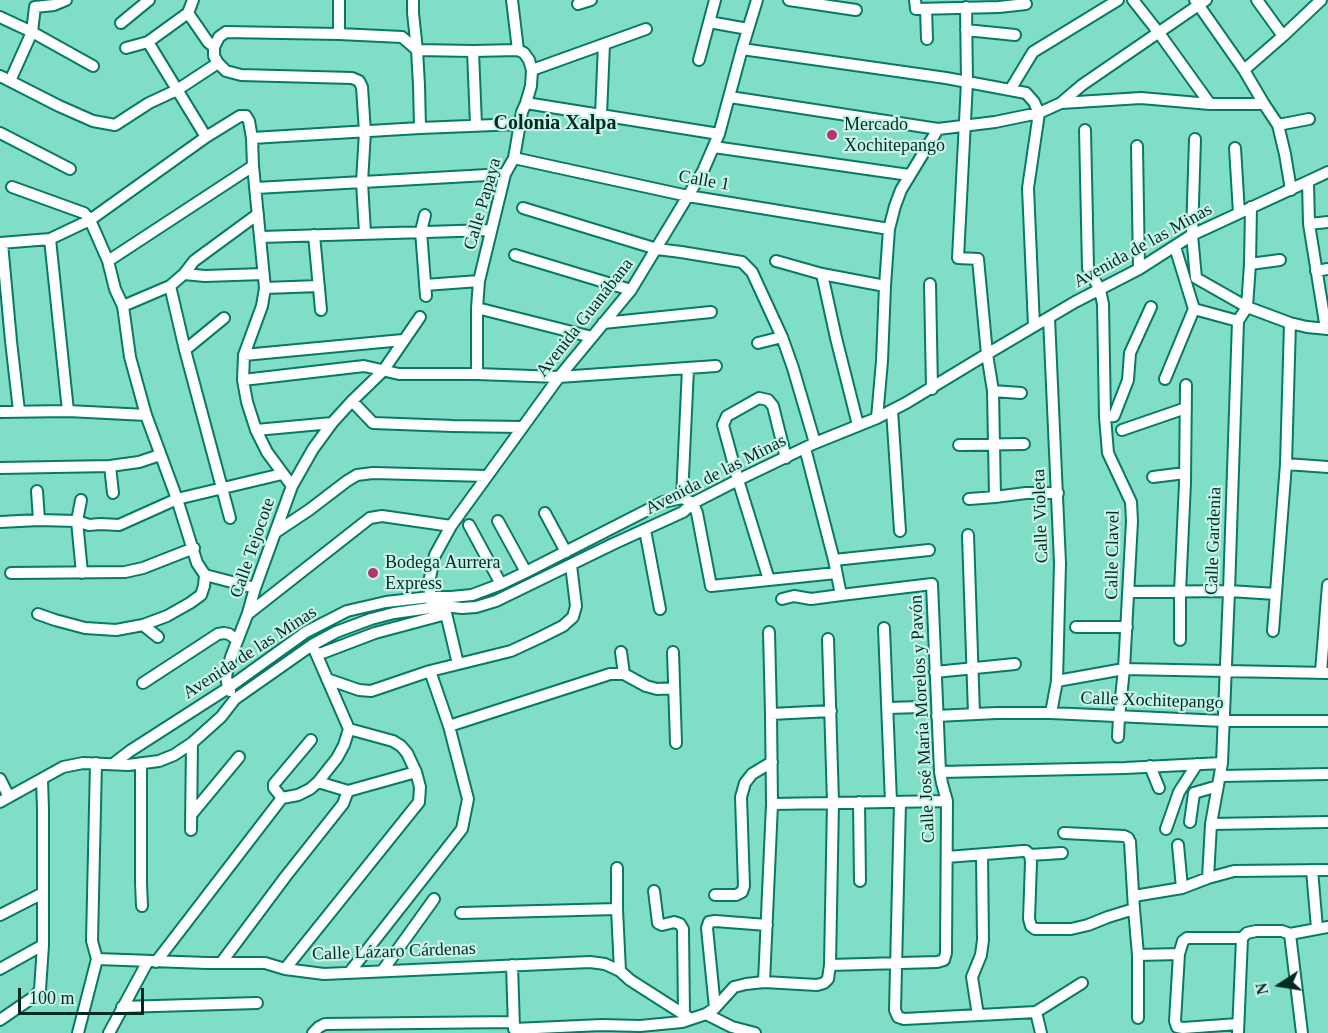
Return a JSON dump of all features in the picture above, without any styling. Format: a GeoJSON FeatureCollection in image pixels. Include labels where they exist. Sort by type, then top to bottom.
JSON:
{"type":"FeatureCollection","features":[{"type":"Feature","properties":{"kind":"street"},"geometry":{"type":"LineString","coordinates":[[66,0],[54,5],[35,7],[32,32],[5,79],[93,121],[115,125],[149,103],[177,90],[218,63]]}},
{"type":"Feature","properties":{"kind":"street"},"geometry":{"type":"LineString","coordinates":[[121,23],[149,0]]}},
{"type":"Feature","properties":{"kind":"street"},"geometry":{"type":"LineString","coordinates":[[339,0],[339,34]]}},
{"type":"Feature","properties":{"kind":"street"},"geometry":{"type":"LineString","coordinates":[[413,0],[420,128]]}},
{"type":"Feature","properties":{"kind":"street"},"geometry":{"type":"LineString","coordinates":[[512,0],[518,50]]}},
{"type":"Feature","properties":{"kind":"street"},"geometry":{"type":"LineString","coordinates":[[578,4],[591,0]]}},
{"type":"Feature","properties":{"kind":"street"},"geometry":{"type":"LineString","coordinates":[[699,60],[715,0]]}},
{"type":"Feature","properties":{"kind":"street","name":"Avenida Guanábana"},"geometry":{"type":"LineString","coordinates":[[431,602],[429,582],[435,555],[451,526],[559,377],[631,290],[703,171],[719,134],[757,0]]}},
{"type":"Feature","properties":{"kind":"street"},"geometry":{"type":"LineString","coordinates":[[789,0],[856,10]]}},
{"type":"Feature","properties":{"kind":"street"},"geometry":{"type":"LineString","coordinates":[[915,0],[916,9],[1026,4]]}},
{"type":"Feature","properties":{"kind":"street"},"geometry":{"type":"LineString","coordinates":[[1010,90],[1033,52],[1119,0]]}},
{"type":"Feature","properties":{"kind":"street"},"geometry":{"type":"LineString","coordinates":[[1133,0],[1210,104]]}},
{"type":"Feature","properties":{"kind":"street"},"geometry":{"type":"LineString","coordinates":[[1257,0],[1283,36]]}},
{"type":"Feature","properties":{"kind":"street"},"geometry":{"type":"LineString","coordinates":[[1244,70],[1321,0],[1328,10]]}},
{"type":"Feature","properties":{"kind":"street"},"geometry":{"type":"LineString","coordinates":[[1062,103],[1083,85],[1200,2],[1278,124],[1291,190]]}},
{"type":"Feature","properties":{"kind":"street"},"geometry":{"type":"LineString","coordinates":[[126,48],[148,42],[191,4],[208,42],[214,46]]}},
{"type":"Feature","properties":{"kind":"street"},"geometry":{"type":"LineString","coordinates":[[966,7],[968,82],[958,258],[978,259],[993,391],[995,497]]}},
{"type":"Feature","properties":{"kind":"street"},"geometry":{"type":"LineString","coordinates":[[926,9],[927,39]]}},
{"type":"Feature","properties":{"kind":"street"},"geometry":{"type":"LineString","coordinates":[[0,17],[93,66]]}},
{"type":"Feature","properties":{"kind":"street"},"geometry":{"type":"LineString","coordinates":[[709,22],[748,29]]}},
{"type":"Feature","properties":{"kind":"street"},"geometry":{"type":"LineString","coordinates":[[365,233],[362,182],[365,132],[362,87],[359,81],[352,78],[241,75],[226,71],[214,56],[214,46],[219,37],[226,32],[402,37],[417,50],[518,50],[524,53],[529,60],[532,70],[646,29]]}},
{"type":"Feature","properties":{"kind":"street"},"geometry":{"type":"LineString","coordinates":[[966,30],[1015,35]]}},
{"type":"Feature","properties":{"kind":"street"},"geometry":{"type":"LineString","coordinates":[[19,411],[5,342],[1,243],[50,239],[90,220],[206,137],[148,42]]}},
{"type":"Feature","properties":{"kind":"street"},"geometry":{"type":"LineString","coordinates":[[601,115],[604,44]]}},
{"type":"Feature","properties":{"kind":"street"},"geometry":{"type":"LineString","coordinates":[[742,50],[968,82],[1026,93],[1034,102],[1038,112],[1028,188],[1034,326]]}},
{"type":"Feature","properties":{"kind":"street"},"geometry":{"type":"LineString","coordinates":[[473,51],[476,125]]}},
{"type":"Feature","properties":{"kind":"street","name":"Calle Papaya"},"geometry":{"type":"LineString","coordinates":[[477,374],[479,281],[505,174],[514,158],[519,124],[531,86],[532,70]]}},
{"type":"Feature","properties":{"kind":"street"},"geometry":{"type":"LineString","coordinates":[[730,97],[938,129],[995,122],[1038,112],[1062,103],[1141,98],[1210,104],[1264,105]]}},
{"type":"Feature","properties":{"kind":"street"},"geometry":{"type":"LineString","coordinates":[[526,103],[719,134]]}},
{"type":"Feature","properties":{"kind":"street","name":"Calle Tejocote"},"geometry":{"type":"LineString","coordinates":[[206,137],[240,116],[246,116],[249,121],[265,288],[262,306],[244,355],[243,380],[256,430],[267,452],[292,486],[237,640],[226,676],[228,688]]}},
{"type":"Feature","properties":{"kind":"street"},"geometry":{"type":"LineString","coordinates":[[1278,124],[1309,119]]}},
{"type":"Feature","properties":{"kind":"street"},"geometry":{"type":"LineString","coordinates":[[252,138],[519,124]]}},
{"type":"Feature","properties":{"kind":"street"},"geometry":{"type":"LineString","coordinates":[[877,418],[890,229],[895,206],[909,176],[938,129]]}},
{"type":"Feature","properties":{"kind":"street","name":"Calle Clavel"},"geometry":{"type":"LineString","coordinates":[[1085,130],[1088,268],[1100,290],[1103,304],[1108,453],[1131,502],[1129,592],[1118,737]]}},
{"type":"Feature","properties":{"kind":"street"},"geometry":{"type":"LineString","coordinates":[[0,133],[70,169]]}},
{"type":"Feature","properties":{"kind":"street"},"geometry":{"type":"LineString","coordinates":[[1195,139],[1192,236],[1196,278],[1247,307],[1290,323],[1327,329],[1309,224],[1308,182]]}},
{"type":"Feature","properties":{"kind":"street"},"geometry":{"type":"LineString","coordinates":[[1137,146],[1139,269]]}},
{"type":"Feature","properties":{"kind":"street"},"geometry":{"type":"LineString","coordinates":[[714,147],[909,176]]}},
{"type":"Feature","properties":{"kind":"street"},"geometry":{"type":"LineString","coordinates":[[1235,148],[1239,213]]}},
{"type":"Feature","properties":{"kind":"street","name":"Calle 1"},"geometry":{"type":"LineString","coordinates":[[514,158],[688,196],[890,229]]}},
{"type":"Feature","properties":{"kind":"street"},"geometry":{"type":"LineString","coordinates":[[108,261],[253,166]]}},
{"type":"Feature","properties":{"kind":"street","name":"Avenida de las Minas"},"geometry":{"type":"LineString","coordinates":[[113,764],[228,688],[306,632],[347,611],[386,602],[431,602],[445,610],[476,607],[496,601],[682,512],[693,503],[738,480],[877,418],[932,389],[1034,326],[1139,269],[1192,236],[1328,172]]}},
{"type":"Feature","properties":{"kind":"street"},"geometry":{"type":"LineString","coordinates":[[256,188],[505,174]]}},
{"type":"Feature","properties":{"kind":"street"},"geometry":{"type":"LineString","coordinates":[[12,187],[84,213],[90,220],[108,261],[115,289],[123,306],[130,357],[146,415],[194,548],[197,563],[205,574],[255,588]]}},
{"type":"Feature","properties":{"kind":"street"},"geometry":{"type":"LineString","coordinates":[[1194,309],[1238,321],[1247,307],[1251,207]]}},
{"type":"Feature","properties":{"kind":"street"},"geometry":{"type":"LineString","coordinates":[[523,208],[657,249],[742,262],[752,272],[794,368],[841,595],[811,599],[794,596],[782,599]]}},
{"type":"Feature","properties":{"kind":"street"},"geometry":{"type":"LineString","coordinates":[[123,306],[170,286],[194,261],[258,214]]}},
{"type":"Feature","properties":{"kind":"street"},"geometry":{"type":"LineString","coordinates":[[425,215],[421,231],[425,290],[479,281]]}},
{"type":"Feature","properties":{"kind":"street"},"geometry":{"type":"LineString","coordinates":[[1309,224],[1328,222]]}},
{"type":"Feature","properties":{"kind":"street"},"geometry":{"type":"LineString","coordinates":[[261,237],[491,230]]}},
{"type":"Feature","properties":{"kind":"street"},"geometry":{"type":"LineString","coordinates":[[314,235],[321,310]]}},
{"type":"Feature","properties":{"kind":"street"},"geometry":{"type":"LineString","coordinates":[[50,239],[68,411]]}},
{"type":"Feature","properties":{"kind":"street"},"geometry":{"type":"LineString","coordinates":[[1165,379],[1194,309],[1175,247]]}},
{"type":"Feature","properties":{"kind":"street"},"geometry":{"type":"LineString","coordinates":[[515,255],[631,290]]}},
{"type":"Feature","properties":{"kind":"street"},"geometry":{"type":"LineString","coordinates":[[1250,264],[1280,260]]}},
{"type":"Feature","properties":{"kind":"street"},"geometry":{"type":"LineString","coordinates":[[776,261],[822,274],[885,286]]}},
{"type":"Feature","properties":{"kind":"street"},"geometry":{"type":"LineString","coordinates":[[1316,271],[1328,269]]}},
{"type":"Feature","properties":{"kind":"street"},"geometry":{"type":"LineString","coordinates":[[184,274],[205,276],[263,274]]}},
{"type":"Feature","properties":{"kind":"street"},"geometry":{"type":"LineString","coordinates":[[822,274],[858,425]]}},
{"type":"Feature","properties":{"kind":"street"},"geometry":{"type":"LineString","coordinates":[[930,284],[932,389]]}},
{"type":"Feature","properties":{"kind":"street"},"geometry":{"type":"LineString","coordinates":[[170,286],[230,518]]}},
{"type":"Feature","properties":{"kind":"street"},"geometry":{"type":"LineString","coordinates":[[265,288],[319,286]]}},
{"type":"Feature","properties":{"kind":"street"},"geometry":{"type":"LineString","coordinates":[[1105,417],[1114,416],[1128,380],[1130,352],[1151,307]]}},
{"type":"Feature","properties":{"kind":"street"},"geometry":{"type":"LineString","coordinates":[[477,308],[592,337]]}},
{"type":"Feature","properties":{"kind":"street"},"geometry":{"type":"LineString","coordinates":[[603,323],[711,312]]}},
{"type":"Feature","properties":{"kind":"street"},"geometry":{"type":"LineString","coordinates":[[292,486],[313,449],[332,423],[383,371],[420,317]]}},
{"type":"Feature","properties":{"kind":"street"},"geometry":{"type":"LineString","coordinates":[[185,350],[224,318]]}},
{"type":"Feature","properties":{"kind":"street","name":"Calle Violeta"},"geometry":{"type":"LineString","coordinates":[[1049,318],[1060,563],[1057,681],[1051,713]]}},
{"type":"Feature","properties":{"kind":"street","name":"Calle Gardenia"},"geometry":{"type":"LineString","coordinates":[[1208,878],[1211,824],[1222,763],[1238,321]]}},
{"type":"Feature","properties":{"kind":"street"},"geometry":{"type":"LineString","coordinates":[[1273,631],[1286,464],[1290,323]]}},
{"type":"Feature","properties":{"kind":"street"},"geometry":{"type":"LineString","coordinates":[[758,343],[782,337]]}},
{"type":"Feature","properties":{"kind":"street"},"geometry":{"type":"LineString","coordinates":[[244,355],[404,340]]}},
{"type":"Feature","properties":{"kind":"street"},"geometry":{"type":"LineString","coordinates":[[243,380],[364,366],[399,374],[559,377],[716,366]]}},
{"type":"Feature","properties":{"kind":"street"},"geometry":{"type":"LineString","coordinates":[[688,368],[682,498],[693,503],[697,513],[711,586],[836,573]]}},
{"type":"Feature","properties":{"kind":"street"},"geometry":{"type":"LineString","coordinates":[[1180,640],[1186,385]]}},
{"type":"Feature","properties":{"kind":"street"},"geometry":{"type":"LineString","coordinates":[[993,391],[1021,393]]}},
{"type":"Feature","properties":{"kind":"street"},"geometry":{"type":"LineString","coordinates":[[770,580],[723,425],[727,416],[759,398],[768,400],[773,406],[786,458]]}},
{"type":"Feature","properties":{"kind":"street"},"geometry":{"type":"LineString","coordinates":[[352,401],[373,423],[522,427]]}},
{"type":"Feature","properties":{"kind":"street"},"geometry":{"type":"LineString","coordinates":[[1122,430],[1186,408]]}},
{"type":"Feature","properties":{"kind":"street"},"geometry":{"type":"LineString","coordinates":[[892,410],[900,531]]}},
{"type":"Feature","properties":{"kind":"street"},"geometry":{"type":"LineString","coordinates":[[0,412],[68,411],[146,415]]}},
{"type":"Feature","properties":{"kind":"street"},"geometry":{"type":"LineString","coordinates":[[256,430],[332,423]]}},
{"type":"Feature","properties":{"kind":"street"},"geometry":{"type":"LineString","coordinates":[[959,445],[1024,444]]}},
{"type":"Feature","properties":{"kind":"street"},"geometry":{"type":"LineString","coordinates":[[0,468],[110,466],[139,462],[160,455]]}},
{"type":"Feature","properties":{"kind":"street"},"geometry":{"type":"LineString","coordinates":[[1286,464],[1328,467]]}},
{"type":"Feature","properties":{"kind":"street"},"geometry":{"type":"LineString","coordinates":[[110,466],[113,493]]}},
{"type":"Feature","properties":{"kind":"street"},"geometry":{"type":"LineString","coordinates":[[276,532],[357,475],[373,473],[487,476]]}},
{"type":"Feature","properties":{"kind":"street"},"geometry":{"type":"LineString","coordinates":[[1153,477],[1185,473]]}},
{"type":"Feature","properties":{"kind":"street"},"geometry":{"type":"LineString","coordinates":[[0,522],[39,520],[77,521],[89,525],[119,525],[177,499],[282,474]]}},
{"type":"Feature","properties":{"kind":"street"},"geometry":{"type":"LineString","coordinates":[[37,491],[39,520]]}},
{"type":"Feature","properties":{"kind":"street"},"geometry":{"type":"LineString","coordinates":[[969,499],[1026,493],[1058,493]]}},
{"type":"Feature","properties":{"kind":"street","name":"Avenida de las Minas"},"geometry":{"type":"LineString","coordinates":[[4,799],[63,767],[83,763],[141,764],[159,761],[174,755],[192,743],[221,717],[235,699],[314,650],[336,632],[394,612],[451,597],[472,595],[501,584],[663,502],[682,498]]}},
{"type":"Feature","properties":{"kind":"street"},"geometry":{"type":"LineString","coordinates":[[81,500],[77,521],[82,573]]}},
{"type":"Feature","properties":{"kind":"street"},"geometry":{"type":"LineString","coordinates":[[545,513],[566,552]]}},
{"type":"Feature","properties":{"kind":"street"},"geometry":{"type":"LineString","coordinates":[[248,613],[370,518],[382,516],[451,526]]}},
{"type":"Feature","properties":{"kind":"street"},"geometry":{"type":"LineString","coordinates":[[498,521],[526,572]]}},
{"type":"Feature","properties":{"kind":"street"},"geometry":{"type":"LineString","coordinates":[[469,525],[501,584]]}},
{"type":"Feature","properties":{"kind":"street"},"geometry":{"type":"LineString","coordinates":[[645,530],[660,609]]}},
{"type":"Feature","properties":{"kind":"street"},"geometry":{"type":"LineString","coordinates":[[968,535],[974,714]]}},
{"type":"Feature","properties":{"kind":"street"},"geometry":{"type":"LineString","coordinates":[[11,573],[125,572],[143,568],[194,548]]}},
{"type":"Feature","properties":{"kind":"street"},"geometry":{"type":"LineString","coordinates":[[834,560],[928,550]]}},
{"type":"Feature","properties":{"kind":"street"},"geometry":{"type":"LineString","coordinates":[[327,679],[359,690],[371,691],[430,671],[511,651],[564,626],[573,617],[576,606],[572,565]]}},
{"type":"Feature","properties":{"kind":"street"},"geometry":{"type":"LineString","coordinates":[[38,614],[85,628],[116,630],[143,625],[166,616],[201,595],[205,574]]}},
{"type":"Feature","properties":{"kind":"street","name":"Calle José María Morelos y Pavón"},"geometry":{"type":"LineString","coordinates":[[841,595],[932,584],[940,772],[947,801],[946,953],[944,960],[937,962],[897,962]]}},
{"type":"Feature","properties":{"kind":"street"},"geometry":{"type":"LineString","coordinates":[[1057,681],[1124,669],[1325,672],[1328,585]]}},
{"type":"Feature","properties":{"kind":"street"},"geometry":{"type":"LineString","coordinates":[[1129,592],[1229,591],[1275,594]]}},
{"type":"Feature","properties":{"kind":"street"},"geometry":{"type":"LineString","coordinates":[[109,1033],[122,1007],[152,961],[282,798],[298,795],[310,789],[337,758],[344,745],[349,729],[314,650],[445,610],[458,664]]}},
{"type":"Feature","properties":{"kind":"street"},"geometry":{"type":"LineString","coordinates":[[143,625],[158,637]]}},
{"type":"Feature","properties":{"kind":"street"},"geometry":{"type":"LineString","coordinates":[[1077,627],[1127,627]]}},
{"type":"Feature","properties":{"kind":"street"},"geometry":{"type":"LineString","coordinates":[[884,628],[895,802],[897,962],[895,1010],[898,1017],[904,1019],[1036,1012],[1082,983]]}},
{"type":"Feature","properties":{"kind":"street"},"geometry":{"type":"LineString","coordinates":[[764,982],[772,804],[769,632]]}},
{"type":"Feature","properties":{"kind":"street"},"geometry":{"type":"LineString","coordinates":[[143,683],[218,634],[229,634],[237,640]]}},
{"type":"Feature","properties":{"kind":"street"},"geometry":{"type":"LineString","coordinates":[[313,1033],[325,1024],[513,1028],[602,1025],[640,1029],[710,1011],[734,987],[764,982],[817,985],[828,979],[833,802],[828,639]]}},
{"type":"Feature","properties":{"kind":"street"},"geometry":{"type":"LineString","coordinates":[[621,652],[624,674]]}},
{"type":"Feature","properties":{"kind":"street"},"geometry":{"type":"LineString","coordinates":[[673,652],[676,743]]}},
{"type":"Feature","properties":{"kind":"street"},"geometry":{"type":"LineString","coordinates":[[935,672],[1016,664]]}},
{"type":"Feature","properties":{"kind":"street"},"geometry":{"type":"LineString","coordinates":[[349,973],[462,829],[468,799],[449,726],[430,671]]}},
{"type":"Feature","properties":{"kind":"street"},"geometry":{"type":"LineString","coordinates":[[449,726],[610,674],[624,674],[646,686],[657,689],[674,688]]}},
{"type":"Feature","properties":{"kind":"street"},"geometry":{"type":"LineString","coordinates":[[228,688],[235,699]]}},
{"type":"Feature","properties":{"kind":"street"},"geometry":{"type":"LineString","coordinates":[[888,708],[920,707]]}},
{"type":"Feature","properties":{"kind":"street"},"geometry":{"type":"LineString","coordinates":[[771,714],[831,711]]}},
{"type":"Feature","properties":{"kind":"street","name":"Calle Xochitepango"},"geometry":{"type":"LineString","coordinates":[[937,716],[1051,713],[1223,721],[1328,721]]}},
{"type":"Feature","properties":{"kind":"street"},"geometry":{"type":"LineString","coordinates":[[285,969],[419,802],[420,787],[416,772],[401,746],[393,741],[349,729]]}},
{"type":"Feature","properties":{"kind":"street"},"geometry":{"type":"LineString","coordinates":[[282,798],[274,784],[311,740]]}},
{"type":"Feature","properties":{"kind":"street"},"geometry":{"type":"LineString","coordinates":[[191,830],[192,743]]}},
{"type":"Feature","properties":{"kind":"street"},"geometry":{"type":"LineString","coordinates":[[191,815],[239,757]]}},
{"type":"Feature","properties":{"kind":"street"},"geometry":{"type":"LineString","coordinates":[[715,896],[736,895],[742,892],[744,886],[741,797],[744,783],[752,774],[772,762]]}},
{"type":"Feature","properties":{"kind":"street"},"geometry":{"type":"LineString","coordinates":[[78,1033],[97,959],[92,941],[96,763]]}},
{"type":"Feature","properties":{"kind":"street"},"geometry":{"type":"LineString","coordinates":[[940,772],[1125,768],[1222,763]]}},
{"type":"Feature","properties":{"kind":"street"},"geometry":{"type":"LineString","coordinates":[[141,764],[142,906]]}},
{"type":"Feature","properties":{"kind":"street"},"geometry":{"type":"LineString","coordinates":[[1166,829],[1179,792],[1197,764]]}},
{"type":"Feature","properties":{"kind":"street"},"geometry":{"type":"LineString","coordinates":[[1150,766],[1159,788]]}},
{"type":"Feature","properties":{"kind":"street"},"geometry":{"type":"LineString","coordinates":[[318,782],[348,791],[416,772]]}},
{"type":"Feature","properties":{"kind":"street"},"geometry":{"type":"LineString","coordinates":[[1190,822],[1194,793],[1219,781],[1328,774]]}},
{"type":"Feature","properties":{"kind":"street"},"geometry":{"type":"LineString","coordinates":[[0,779],[4,799]]}},
{"type":"Feature","properties":{"kind":"street"},"geometry":{"type":"LineString","coordinates":[[0,1020],[40,990],[43,945],[42,780]]}},
{"type":"Feature","properties":{"kind":"street"},"geometry":{"type":"LineString","coordinates":[[221,963],[343,804],[348,791]]}},
{"type":"Feature","properties":{"kind":"street"},"geometry":{"type":"LineString","coordinates":[[772,804],[947,801]]}},
{"type":"Feature","properties":{"kind":"street"},"geometry":{"type":"LineString","coordinates":[[859,802],[860,881]]}},
{"type":"Feature","properties":{"kind":"street"},"geometry":{"type":"LineString","coordinates":[[1211,824],[1328,822]]}},
{"type":"Feature","properties":{"kind":"street"},"geometry":{"type":"LineString","coordinates":[[1064,833],[1117,835],[1128,838],[1132,849],[1138,955],[1138,1018]]}},
{"type":"Feature","properties":{"kind":"street"},"geometry":{"type":"LineString","coordinates":[[1178,845],[1182,888]]}},
{"type":"Feature","properties":{"kind":"street"},"geometry":{"type":"LineString","coordinates":[[947,857],[1026,851],[1031,862],[1029,919],[1031,926],[1035,929],[1071,929],[1088,926],[1134,909]]}},
{"type":"Feature","properties":{"kind":"street"},"geometry":{"type":"LineString","coordinates":[[1029,855],[1062,852]]}},
{"type":"Feature","properties":{"kind":"street"},"geometry":{"type":"LineString","coordinates":[[978,1015],[972,977],[981,955],[983,940],[982,855]]}},
{"type":"Feature","properties":{"kind":"street"},"geometry":{"type":"LineString","coordinates":[[617,868],[620,971]]}},
{"type":"Feature","properties":{"kind":"street"},"geometry":{"type":"LineString","coordinates":[[1242,938],[1186,938],[1183,941],[1179,954],[1175,1021],[1177,1027],[1238,1028],[1242,938],[1247,933],[1256,931],[1282,931],[1290,934],[1322,928],[1312,870]]}},
{"type":"Feature","properties":{"kind":"street"},"geometry":{"type":"LineString","coordinates":[[1134,896],[1182,888],[1234,871],[1328,870]]}},
{"type":"Feature","properties":{"kind":"street"},"geometry":{"type":"LineString","coordinates":[[654,891],[658,923],[662,925],[674,922],[680,924],[683,929],[688,1017]]}},
{"type":"Feature","properties":{"kind":"street"},"geometry":{"type":"LineString","coordinates":[[0,915],[43,893]]}},
{"type":"Feature","properties":{"kind":"street"},"geometry":{"type":"LineString","coordinates":[[383,970],[434,899]]}},
{"type":"Feature","properties":{"kind":"street"},"geometry":{"type":"LineString","coordinates":[[461,913],[617,909]]}},
{"type":"Feature","properties":{"kind":"street"},"geometry":{"type":"LineString","coordinates":[[710,1011],[707,928],[709,922],[767,925]]}},
{"type":"Feature","properties":{"kind":"street"},"geometry":{"type":"LineString","coordinates":[[1290,934],[1302,1033]]}},
{"type":"Feature","properties":{"kind":"street"},"geometry":{"type":"LineString","coordinates":[[0,969],[43,945]]}},
{"type":"Feature","properties":{"kind":"street"},"geometry":{"type":"LineString","coordinates":[[1138,955],[1179,954]]}},
{"type":"Feature","properties":{"kind":"street","name":"Calle Lázaro Cárdenas"},"geometry":{"type":"LineString","coordinates":[[97,959],[265,963],[285,969],[324,974],[590,962],[605,964],[620,971],[630,980],[688,1017]]}},
{"type":"Feature","properties":{"kind":"street"},"geometry":{"type":"LineString","coordinates":[[830,965],[897,962]]}},
{"type":"Feature","properties":{"kind":"street"},"geometry":{"type":"LineString","coordinates":[[512,965],[513,1028]]}},
{"type":"Feature","properties":{"kind":"street"},"geometry":{"type":"LineString","coordinates":[[122,1007],[257,1003]]}},
{"type":"Feature","properties":{"kind":"street"},"geometry":{"type":"LineString","coordinates":[[710,1011],[732,1027],[755,1033]]}},
{"type":"Feature","properties":{"kind":"street"},"geometry":{"type":"LineString","coordinates":[[1036,1012],[1041,1033]]}},
{"type":"Feature","properties":{"kind":"place","name":"Mercado Xochitepango"},"geometry":{"type":"Point","coordinates":[832,135]}},
{"type":"Feature","properties":{"kind":"place","name":"Bodega Aurrera Express"},"geometry":{"type":"Point","coordinates":[373,573]}},
{"type":"Feature","properties":{"kind":"district","name":"Colonia Xalpa"},"geometry":{"type":"Point","coordinates":[555,124]}}]}
